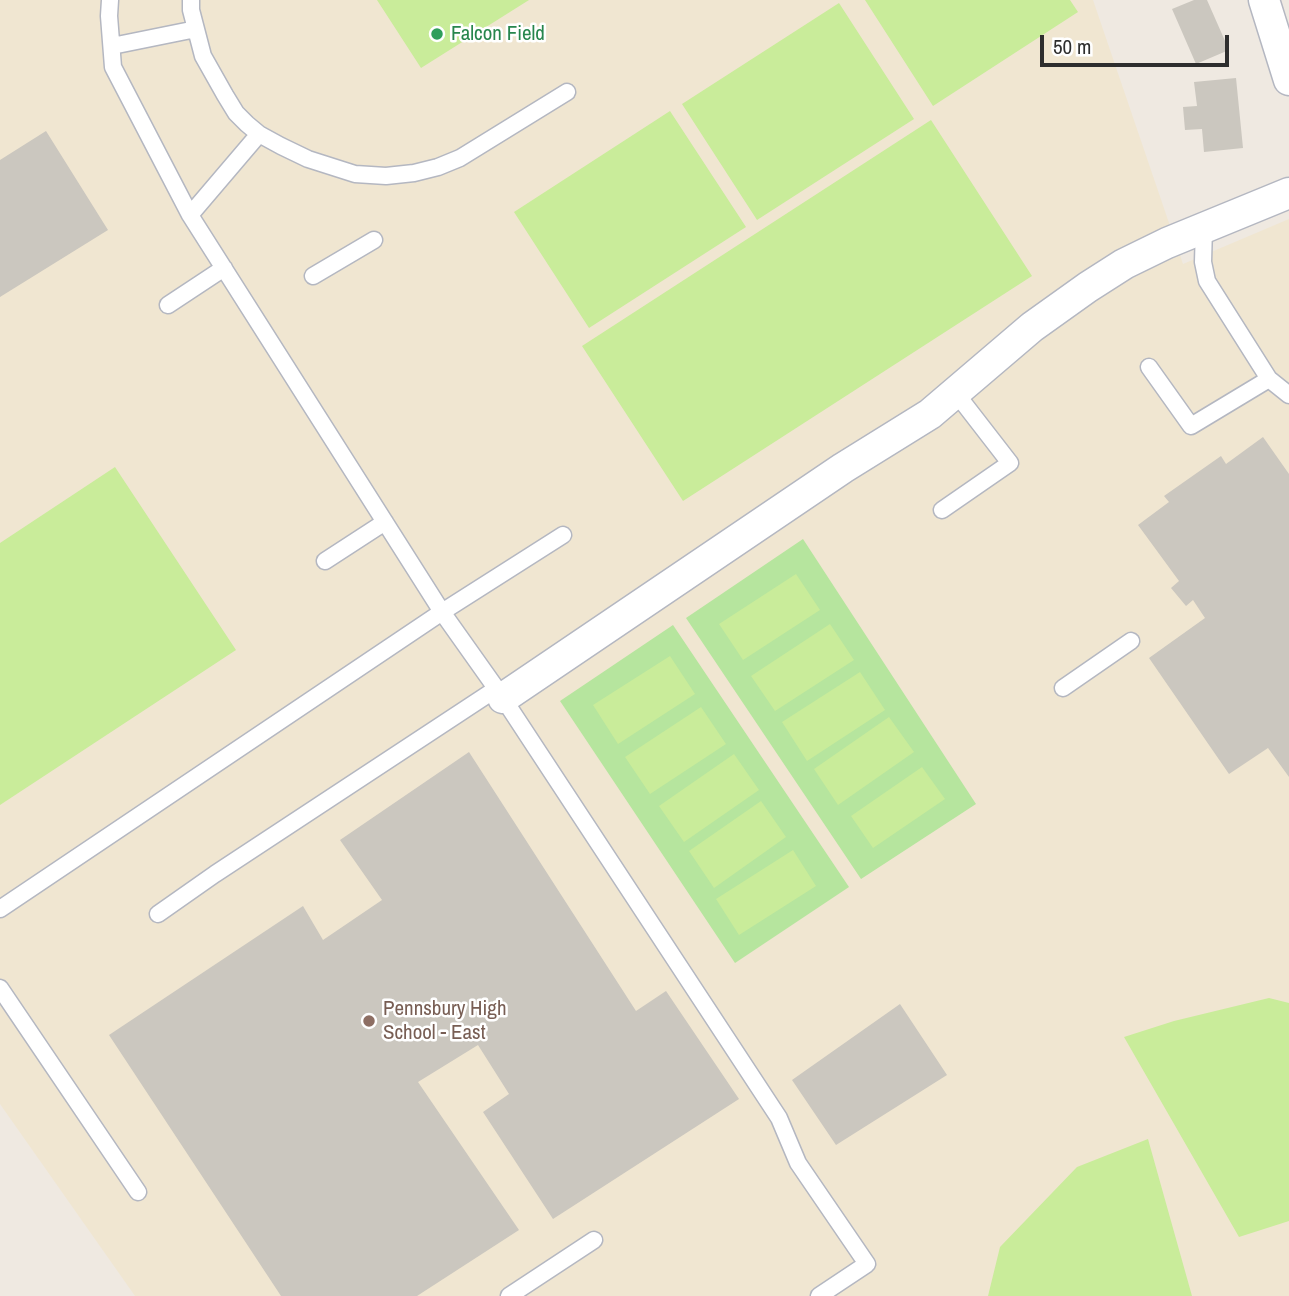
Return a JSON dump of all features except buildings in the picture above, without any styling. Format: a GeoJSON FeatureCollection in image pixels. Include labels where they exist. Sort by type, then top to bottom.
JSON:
{"type":"FeatureCollection","features":[{"type":"Feature","properties":{"kind":"street"},"geometry":{"type":"LineString","coordinates":[[1264,0],[1289,80]]}},
{"type":"Feature","properties":{"kind":"street"},"geometry":{"type":"LineString","coordinates":[[499,694],[930,414],[1032,327],[1124,264],[1167,243],[1289,193]]}},
{"type":"Feature","properties":{"kind":"lane"},"geometry":{"type":"LineString","coordinates":[[110,0],[113,67],[190,215],[442,612],[779,1118],[798,1163],[867,1264],[819,1296]]}},
{"type":"Feature","properties":{"kind":"lane"},"geometry":{"type":"LineString","coordinates":[[191,0],[203,56],[236,113],[259,134],[308,159],[355,174],[386,176],[438,167],[460,158],[567,92]]}},
{"type":"Feature","properties":{"kind":"lane"},"geometry":{"type":"LineString","coordinates":[[112,46],[196,29]]}},
{"type":"Feature","properties":{"kind":"lane"},"geometry":{"type":"LineString","coordinates":[[190,215],[259,134]]}},
{"type":"Feature","properties":{"kind":"lane"},"geometry":{"type":"LineString","coordinates":[[1204,228],[1203,262],[1207,281],[1269,379],[1289,395]]}},
{"type":"Feature","properties":{"kind":"lane"},"geometry":{"type":"LineString","coordinates":[[313,275],[374,240]]}},
{"type":"Feature","properties":{"kind":"lane"},"geometry":{"type":"LineString","coordinates":[[169,304],[224,268]]}},
{"type":"Feature","properties":{"kind":"lane"},"geometry":{"type":"LineString","coordinates":[[1149,367],[1191,426],[1269,379]]}},
{"type":"Feature","properties":{"kind":"lane"},"geometry":{"type":"LineString","coordinates":[[942,510],[1010,463],[955,392]]}},
{"type":"Feature","properties":{"kind":"lane"},"geometry":{"type":"LineString","coordinates":[[325,561],[385,522]]}},
{"type":"Feature","properties":{"kind":"lane"},"geometry":{"type":"LineString","coordinates":[[0,909],[442,612],[563,535]]}},
{"type":"Feature","properties":{"kind":"lane"},"geometry":{"type":"LineString","coordinates":[[1063,688],[1131,641]]}},
{"type":"Feature","properties":{"kind":"lane"},"geometry":{"type":"LineString","coordinates":[[158,914],[215,874],[499,694]]}},
{"type":"Feature","properties":{"kind":"lane"},"geometry":{"type":"LineString","coordinates":[[0,988],[138,1192]]}},
{"type":"Feature","properties":{"kind":"lane"},"geometry":{"type":"LineString","coordinates":[[509,1296],[594,1240]]}},
{"type":"Feature","properties":{"kind":"shaded area"},"geometry":{"type":"Polygon","coordinates":[[[0,0],[1093,0],[1183,264],[1289,219],[1289,1296],[135,1296],[0,1104],[0,0]]]}},
{"type":"Feature","properties":{"kind":"green space","name":"Falcon Field"},"geometry":{"type":"Polygon","coordinates":[[[377,0],[529,0],[421,68],[377,0]]]}},
{"type":"Feature","properties":{"kind":"green space"},"geometry":{"type":"Polygon","coordinates":[[[865,0],[1070,0],[1078,12],[933,106],[865,0]]]}},
{"type":"Feature","properties":{"kind":"green space"},"geometry":{"type":"Polygon","coordinates":[[[839,3],[914,119],[757,220],[682,104],[839,3]]]}},
{"type":"Feature","properties":{"kind":"green space"},"geometry":{"type":"Polygon","coordinates":[[[670,111],[746,227],[589,328],[514,212],[670,111]]]}},
{"type":"Feature","properties":{"kind":"green space"},"geometry":{"type":"Polygon","coordinates":[[[931,120],[1032,276],[683,501],[582,346],[931,120]]]}},
{"type":"Feature","properties":{"kind":"green space"},"geometry":{"type":"Polygon","coordinates":[[[115,467],[236,650],[0,805],[0,543],[115,467]]]}},
{"type":"Feature","properties":{"kind":"green space"},"geometry":{"type":"Polygon","coordinates":[[[803,539],[976,804],[861,879],[686,618],[803,539]]]}},
{"type":"Feature","properties":{"kind":"green space"},"geometry":{"type":"Polygon","coordinates":[[[796,574],[820,610],[743,660],[719,624],[796,574]]]}},
{"type":"Feature","properties":{"kind":"green space"},"geometry":{"type":"Polygon","coordinates":[[[830,624],[854,660],[775,711],[751,676],[830,624]]]}},
{"type":"Feature","properties":{"kind":"green space"},"geometry":{"type":"Polygon","coordinates":[[[673,625],[849,887],[735,963],[560,701],[673,625]]]}},
{"type":"Feature","properties":{"kind":"green space"},"geometry":{"type":"Polygon","coordinates":[[[670,656],[695,694],[618,744],[593,705],[670,656]]]}},
{"type":"Feature","properties":{"kind":"green space"},"geometry":{"type":"Polygon","coordinates":[[[860,672],[885,710],[807,761],[782,722],[860,672]]]}},
{"type":"Feature","properties":{"kind":"green space"},"geometry":{"type":"Polygon","coordinates":[[[701,707],[726,744],[650,794],[625,757],[701,707]]]}},
{"type":"Feature","properties":{"kind":"green space"},"geometry":{"type":"Polygon","coordinates":[[[889,717],[914,752],[838,805],[814,769],[889,717]]]}},
{"type":"Feature","properties":{"kind":"green space"},"geometry":{"type":"Polygon","coordinates":[[[734,754],[759,790],[684,842],[659,806],[734,754]]]}},
{"type":"Feature","properties":{"kind":"green space"},"geometry":{"type":"Polygon","coordinates":[[[922,767],[945,799],[873,848],[851,816],[922,767]]]}},
{"type":"Feature","properties":{"kind":"green space"},"geometry":{"type":"Polygon","coordinates":[[[761,801],[786,837],[714,888],[689,851],[761,801]]]}},
{"type":"Feature","properties":{"kind":"green space"},"geometry":{"type":"Polygon","coordinates":[[[793,850],[816,886],[739,935],[716,899],[793,850]]]}},
{"type":"Feature","properties":{"kind":"green space"},"geometry":{"type":"Polygon","coordinates":[[[1269,998],[1289,1003],[1289,1221],[1239,1237],[1124,1037],[1174,1021],[1269,998]]]}},
{"type":"Feature","properties":{"kind":"green space"},"geometry":{"type":"Polygon","coordinates":[[[1148,1139],[1192,1296],[988,1296],[1000,1247],[1077,1167],[1148,1139]]]}},
{"type":"Feature","properties":{"kind":"place","name":"Falcon Field"},"geometry":{"type":"Point","coordinates":[437,34]}},
{"type":"Feature","properties":{"kind":"place","name":"Pennsbury High School - East"},"geometry":{"type":"Point","coordinates":[369,1021]}}]}
